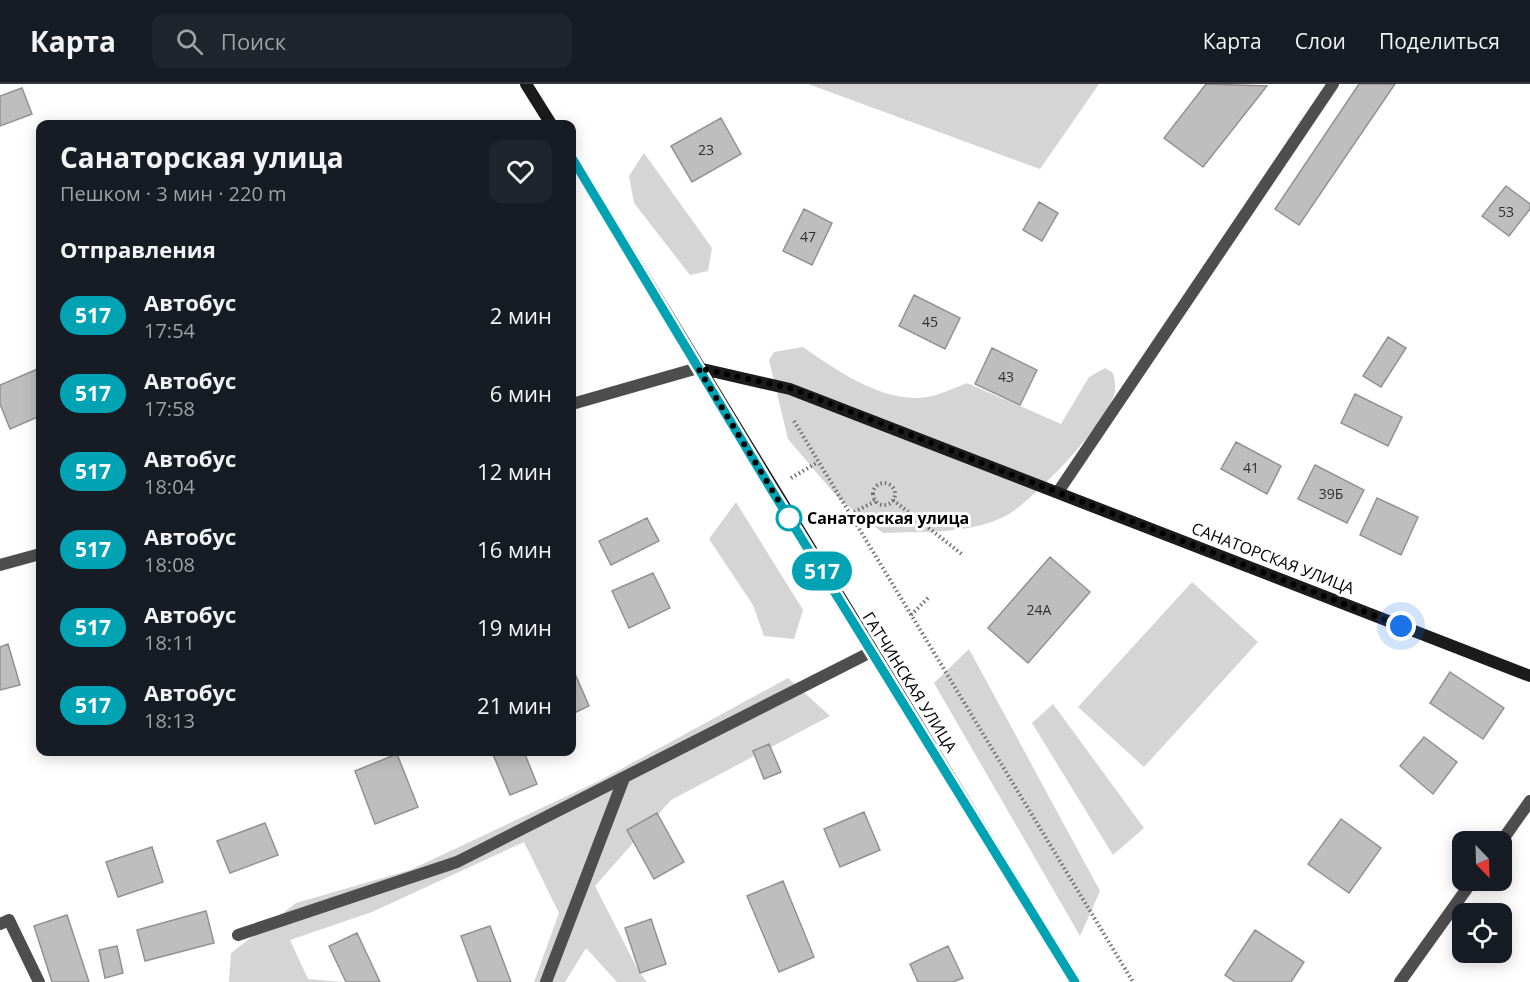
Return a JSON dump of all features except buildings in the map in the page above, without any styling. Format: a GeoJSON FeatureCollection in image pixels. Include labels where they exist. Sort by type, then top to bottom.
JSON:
{"type":"FeatureCollection","features":[{"type":"Feature","properties":{"kind":"main road"},"geometry":{"type":"LineString","coordinates":[[526,84],[548,120]]}},
{"type":"Feature","properties":{"kind":"main road","name":"ГАТЧИНСКАЯ УЛИЦА"},"geometry":{"type":"LineString","coordinates":[[576,165],[871,652],[1075,982]]}},
{"type":"Feature","properties":{"kind":"main road","name":"САНАТОРСКАЯ УЛИЦА"},"geometry":{"type":"LineString","coordinates":[[698,368],[790,388],[1530,675]]}},
{"type":"Feature","properties":{"kind":"street"},"geometry":{"type":"LineString","coordinates":[[1058,492],[1333,84]]}},
{"type":"Feature","properties":{"kind":"street"},"geometry":{"type":"LineString","coordinates":[[576,403],[698,368]]}},
{"type":"Feature","properties":{"kind":"street"},"geometry":{"type":"LineString","coordinates":[[0,565],[36,555]]}},
{"type":"Feature","properties":{"kind":"street"},"geometry":{"type":"LineString","coordinates":[[238,935],[457,861],[871,652]]}},
{"type":"Feature","properties":{"kind":"street"},"geometry":{"type":"LineString","coordinates":[[546,982],[624,778]]}},
{"type":"Feature","properties":{"kind":"street"},"geometry":{"type":"LineString","coordinates":[[1509,831],[1530,801]]}},
{"type":"Feature","properties":{"kind":"street"},"geometry":{"type":"LineString","coordinates":[[1400,982],[1465,891]]}},
{"type":"Feature","properties":{"kind":"street"},"geometry":{"type":"LineString","coordinates":[[0,924],[9,920],[39,982]]}},
{"type":"Feature","properties":{"kind":"path"},"geometry":{"type":"LineString","coordinates":[[794,421],[1133,982]]}},
{"type":"Feature","properties":{"kind":"path"},"geometry":{"type":"LineString","coordinates":[[788,479],[818,462]]}},
{"type":"Feature","properties":{"kind":"path"},"geometry":{"type":"LineString","coordinates":[[876,501],[873,491],[877,485],[884,483],[893,488],[893,500]]}},
{"type":"Feature","properties":{"kind":"path"},"geometry":{"type":"LineString","coordinates":[[850,514],[876,501],[886,505],[893,500]]}},
{"type":"Feature","properties":{"kind":"path"},"geometry":{"type":"LineString","coordinates":[[893,500],[963,555]]}},
{"type":"Feature","properties":{"kind":"path"},"geometry":{"type":"LineString","coordinates":[[911,615],[929,597]]}},
{"type":"Feature","properties":{"kind":"shaded area"},"geometry":{"type":"Polygon","coordinates":[[[808,84],[1099,84],[1040,169],[808,84]]]}},
{"type":"Feature","properties":{"kind":"shaded area"},"geometry":{"type":"Polygon","coordinates":[[[644,153],[712,248],[708,271],[690,275],[634,203],[629,176],[644,153]]]}},
{"type":"Feature","properties":{"kind":"shaded area"},"geometry":{"type":"Polygon","coordinates":[[[803,347],[845,375],[894,395],[911,398],[927,397],[967,383],[1061,424],[1089,377],[1105,368],[1113,373],[1115,391],[1100,420],[1070,458],[1036,493],[1009,514],[995,521],[964,529],[883,533],[839,499],[788,439],[769,360],[774,352],[803,347]]]}},
{"type":"Feature","properties":{"kind":"shaded area"},"geometry":{"type":"Polygon","coordinates":[[[736,502],[803,610],[794,639],[764,636],[753,605],[709,539],[736,502]]]}},
{"type":"Feature","properties":{"kind":"shaded area"},"geometry":{"type":"Polygon","coordinates":[[[1192,582],[1258,642],[1144,767],[1078,707],[1192,582]]]}},
{"type":"Feature","properties":{"kind":"shaded area"},"geometry":{"type":"Polygon","coordinates":[[[969,649],[1100,891],[1080,936],[934,683],[969,649]]]}},
{"type":"Feature","properties":{"kind":"shaded area"},"geometry":{"type":"Polygon","coordinates":[[[788,678],[830,716],[671,800],[595,886],[639,972],[647,982],[617,982],[586,948],[565,982],[534,982],[559,913],[524,842],[372,912],[290,940],[308,979],[344,982],[229,982],[231,953],[296,903],[410,870],[599,781],[788,678]]]}},
{"type":"Feature","properties":{"kind":"shaded area"},"geometry":{"type":"Polygon","coordinates":[[[1053,704],[1144,828],[1113,855],[1032,723],[1053,704]]]}},
{"type":"Feature","properties":{"kind":"bus line","name":"517"},"geometry":{"type":"LineString","coordinates":[[576,165],[771,489],[1075,982]]}},
{"type":"Feature","properties":{"kind":"place","name":"Санаторская улица"},"geometry":{"type":"Point","coordinates":[789,518]}},
{"type":"Feature","properties":{"kind":"route"},"geometry":{"type":"LineString","coordinates":[[789,518],[698,368],[790,388],[1401,626]]}}]}
